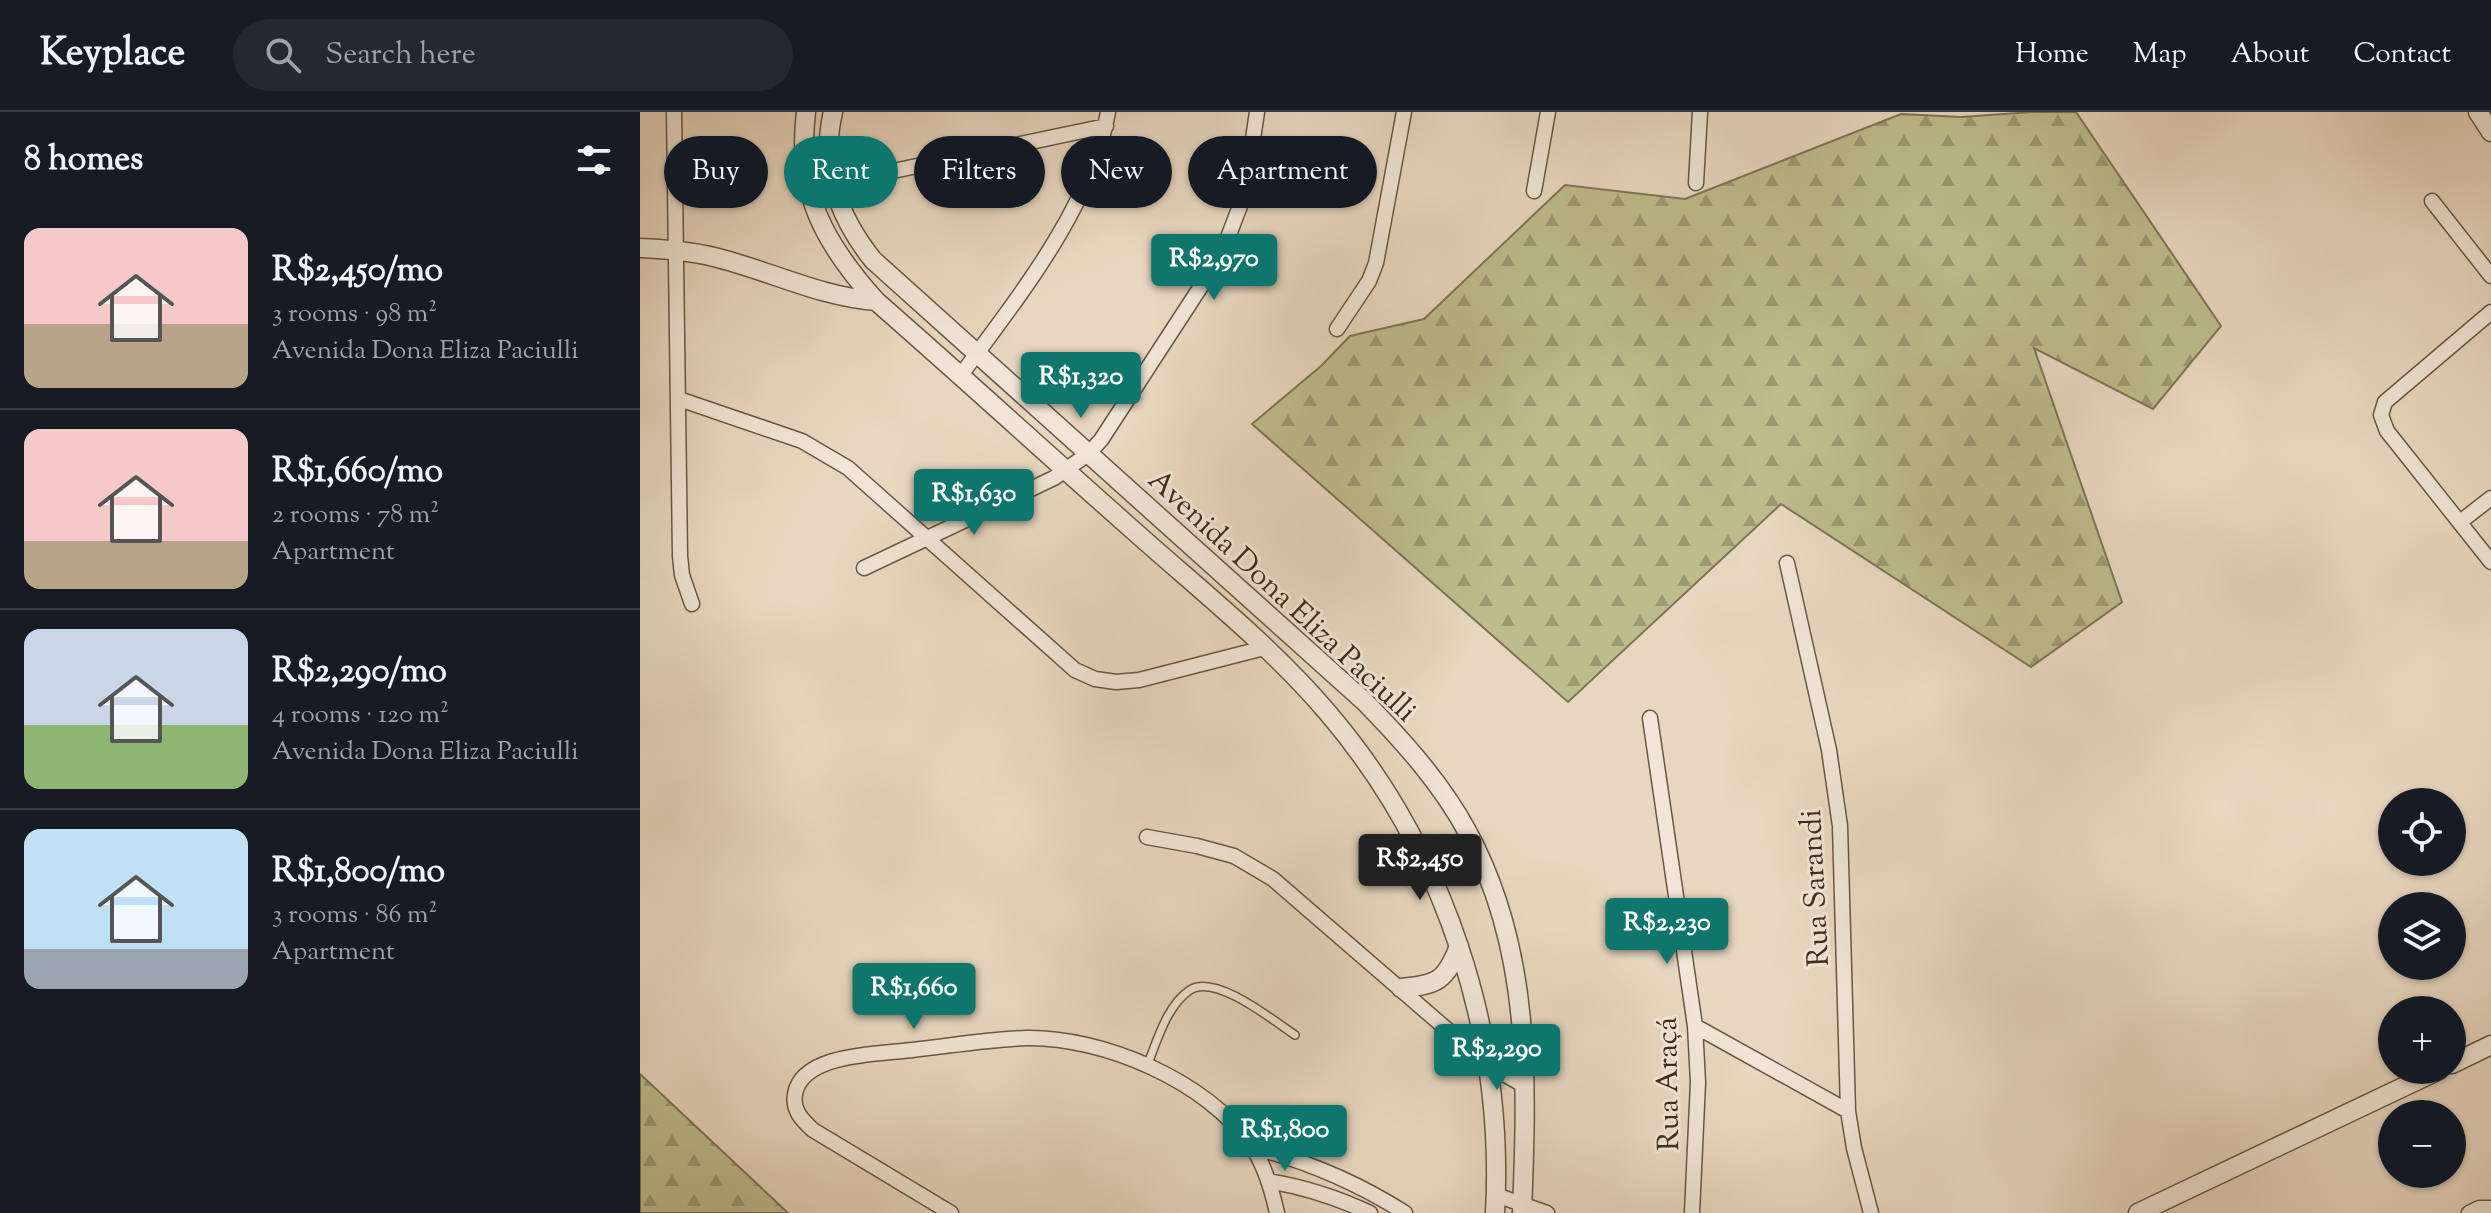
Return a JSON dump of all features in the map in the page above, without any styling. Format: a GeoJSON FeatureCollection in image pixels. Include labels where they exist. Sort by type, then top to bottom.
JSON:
{"type":"FeatureCollection","features":[{"type":"Feature","properties":{"kind":"street"},"geometry":{"type":"LineString","coordinates":[[674,112],[680,556],[682,575],[692,604]]}},
{"type":"Feature","properties":{"kind":"street","name":"Avenida Dona Eliza Paciulli"},"geometry":{"type":"LineString","coordinates":[[803,136],[806,112]]}},
{"type":"Feature","properties":{"kind":"street","name":"Avenida Dona Eliza Paciulli"},"geometry":{"type":"LineString","coordinates":[[830,136],[833,112]]}},
{"type":"Feature","properties":{"kind":"street"},"geometry":{"type":"LineString","coordinates":[[864,568],[1067,471],[1088,454],[1113,423],[1209,274],[1227,240],[1248,172],[1257,112]]}},
{"type":"Feature","properties":{"kind":"street"},"geometry":{"type":"LineString","coordinates":[[1337,329],[1364,289],[1376,263],[1404,112]]}},
{"type":"Feature","properties":{"kind":"street"},"geometry":{"type":"LineString","coordinates":[[1534,191],[1548,112]]}},
{"type":"Feature","properties":{"kind":"street"},"geometry":{"type":"LineString","coordinates":[[1696,183],[1700,112]]}},
{"type":"Feature","properties":{"kind":"street"},"geometry":{"type":"LineString","coordinates":[[2478,112],[2491,132]]}},
{"type":"Feature","properties":{"kind":"street"},"geometry":{"type":"LineString","coordinates":[[898,168],[1107,119]]}},
{"type":"Feature","properties":{"kind":"street"},"geometry":{"type":"LineString","coordinates":[[961,375],[1061,232],[1080,199],[1107,119]]}},
{"type":"Feature","properties":{"kind":"street"},"geometry":{"type":"LineString","coordinates":[[2432,201],[2491,276]]}},
{"type":"Feature","properties":{"kind":"street","name":"Avenida Dona Eliza Paciulli"},"geometry":{"type":"LineString","coordinates":[[813,208],[835,252],[876,301],[1264,648],[1328,713],[1379,779],[1427,864],[1459,946],[1488,1065],[1495,1129],[1496,1204]]}},
{"type":"Feature","properties":{"kind":"street","name":"Avenida Dona Eliza Paciulli"},"geometry":{"type":"LineString","coordinates":[[842,208],[849,226],[873,260],[1365,702],[1397,735],[1448,800],[1482,861],[1505,921],[1522,1008],[1525,1086],[1522,1208]]}},
{"type":"Feature","properties":{"kind":"street"},"geometry":{"type":"LineString","coordinates":[[640,248],[677,250],[716,258],[840,296],[876,301]]}},
{"type":"Feature","properties":{"kind":"street"},"geometry":{"type":"LineString","coordinates":[[2491,312],[2385,402],[2381,415],[2387,431],[2491,562]]}},
{"type":"Feature","properties":{"kind":"street"},"geometry":{"type":"LineString","coordinates":[[679,399],[802,441],[826,453],[848,468],[1059,658],[1095,679],[1116,682],[1139,680],[1264,648]]}},
{"type":"Feature","properties":{"kind":"street"},"geometry":{"type":"LineString","coordinates":[[2460,522],[2491,498]]}},
{"type":"Feature","properties":{"kind":"street","name":"Rua Sarandi"},"geometry":{"type":"LineString","coordinates":[[1787,563],[1829,750],[1840,826],[1848,1111],[1871,1213]]}},
{"type":"Feature","properties":{"kind":"street","name":"Rua Araçá"},"geometry":{"type":"LineString","coordinates":[[1650,718],[1695,1026],[1698,1082],[1692,1213]]}},
{"type":"Feature","properties":{"kind":"street"},"geometry":{"type":"LineString","coordinates":[[1147,837],[1234,856],[1273,879],[1488,1065],[1525,1086]]}},
{"type":"Feature","properties":{"kind":"street"},"geometry":{"type":"LineString","coordinates":[[1401,988],[1421,986],[1441,979],[1448,972],[1459,946]]}},
{"type":"Feature","properties":{"kind":"street"},"geometry":{"type":"LineString","coordinates":[[1695,1026],[1848,1111]]}},
{"type":"Feature","properties":{"kind":"street"},"geometry":{"type":"LineString","coordinates":[[951,1213],[803,1121],[794,1098],[797,1086],[806,1073],[820,1065],[858,1057],[1029,1038],[1063,1041],[1109,1051],[1147,1066],[1212,1105],[1233,1122],[1252,1147],[1268,1181],[1277,1213]]}},
{"type":"Feature","properties":{"kind":"street"},"geometry":{"type":"LineString","coordinates":[[2466,1057],[2491,1045]]}},
{"type":"Feature","properties":{"kind":"street"},"geometry":{"type":"LineString","coordinates":[[2138,1213],[2410,1084]]}},
{"type":"Feature","properties":{"kind":"street"},"geometry":{"type":"LineString","coordinates":[[1252,1147],[1288,1157],[1335,1176],[1378,1196],[1405,1213]]}},
{"type":"Feature","properties":{"kind":"street"},"geometry":{"type":"LineString","coordinates":[[1268,1181],[1307,1188],[1370,1213]]}},
{"type":"Feature","properties":{"kind":"street"},"geometry":{"type":"LineString","coordinates":[[2479,1210],[2485,1199],[2491,1196]]}},
{"type":"Feature","properties":{"kind":"street"},"geometry":{"type":"LineString","coordinates":[[1496,1204],[1547,1213]]}},
{"type":"Feature","properties":{"kind":"lane"},"geometry":{"type":"LineString","coordinates":[[1147,1066],[1166,1020],[1190,990],[1200,986],[1224,990],[1295,1035]]}},
{"type":"Feature","properties":{"kind":"green space"},"geometry":{"type":"Polygon","coordinates":[[[2076,112],[2221,326],[2153,409],[2034,348],[2122,602],[2031,667],[1781,504],[1568,702],[1252,424],[1321,366],[1350,336],[1424,319],[1565,185],[1685,199],[1901,114],[1961,117],[2076,112]]]}},
{"type":"Feature","properties":{"kind":"green space"},"geometry":{"type":"Polygon","coordinates":[[[640,1074],[788,1213],[640,1213],[640,1074]]]}}]}
